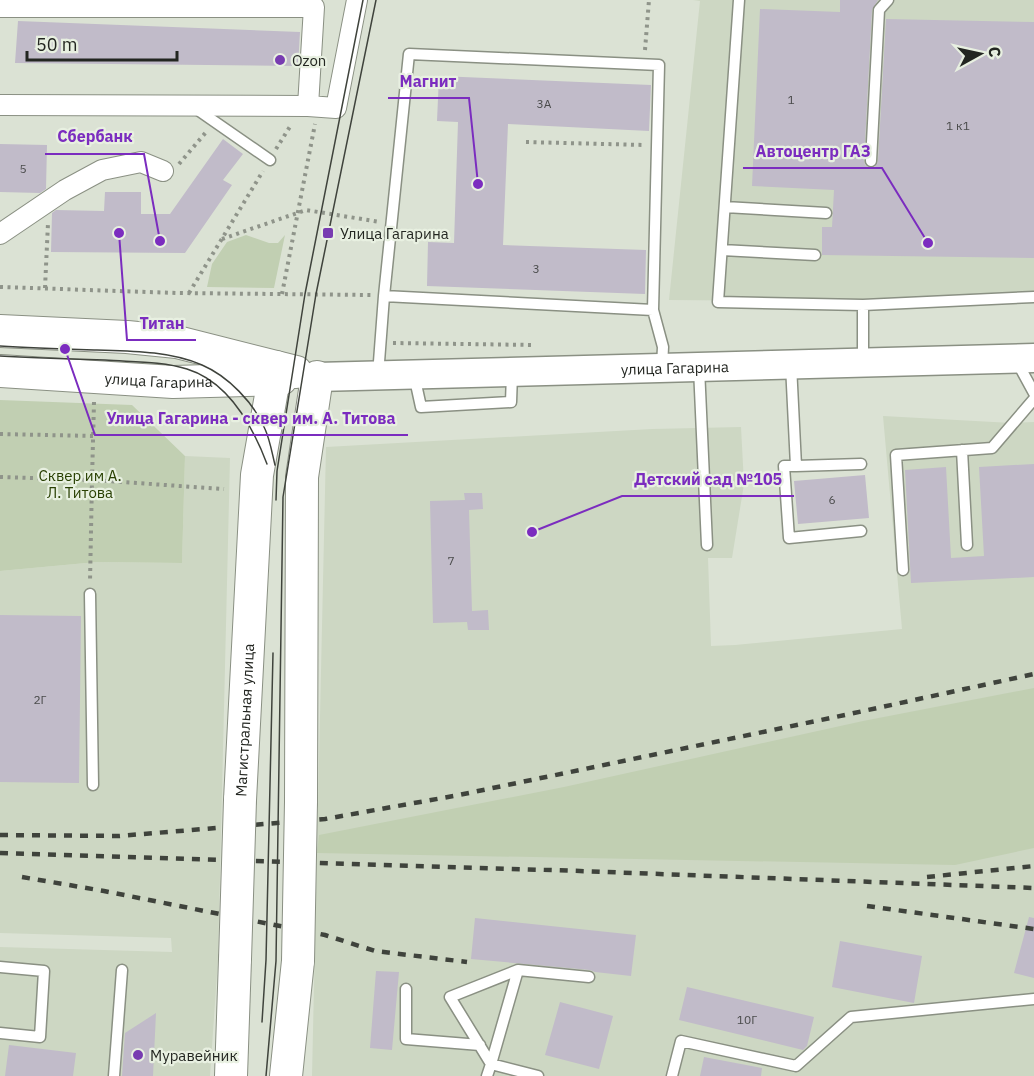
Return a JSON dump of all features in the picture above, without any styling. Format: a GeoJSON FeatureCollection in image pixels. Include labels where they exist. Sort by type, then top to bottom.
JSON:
{"type":"FeatureCollection","features":[{"type":"Feature","properties":{"kind":"main road","name":"улица Гагарина"},"geometry":{"type":"LineString","coordinates":[[0,331],[127,337],[177,342],[275,373]]}},
{"type":"Feature","properties":{"kind":"main road","name":"улица Гагарина"},"geometry":{"type":"LineString","coordinates":[[0,371],[173,382],[275,373],[317,377],[378,376],[1024,359]]}},
{"type":"Feature","properties":{"kind":"main road","name":"Магистральная улица"},"geometry":{"type":"LineString","coordinates":[[231,1076],[240,800],[257,475],[275,373]]}},
{"type":"Feature","properties":{"kind":"main road"},"geometry":{"type":"LineString","coordinates":[[286,1076],[298,961],[302,477],[317,377]]}},
{"type":"Feature","properties":{"kind":"street"},"geometry":{"type":"LineString","coordinates":[[0,105],[336,108],[357,0]]}},
{"type":"Feature","properties":{"kind":"street"},"geometry":{"type":"LineString","coordinates":[[0,8],[314,7],[310,106]]}},
{"type":"Feature","properties":{"kind":"street"},"geometry":{"type":"LineString","coordinates":[[0,234],[65,190],[102,170],[141,162],[171,168]]}},
{"type":"Feature","properties":{"kind":"lane"},"geometry":{"type":"LineString","coordinates":[[739,0],[718,302],[863,305],[1034,297]]}},
{"type":"Feature","properties":{"kind":"lane"},"geometry":{"type":"LineString","coordinates":[[871,162],[879,10],[888,0]]}},
{"type":"Feature","properties":{"kind":"lane"},"geometry":{"type":"LineString","coordinates":[[378,376],[384,296],[410,54],[659,65],[653,310],[663,347],[662,369]]}},
{"type":"Feature","properties":{"kind":"lane"},"geometry":{"type":"LineString","coordinates":[[192,106],[270,160]]}},
{"type":"Feature","properties":{"kind":"lane"},"geometry":{"type":"LineString","coordinates":[[725,207],[826,213]]}},
{"type":"Feature","properties":{"kind":"lane"},"geometry":{"type":"LineString","coordinates":[[722,250],[815,255]]}},
{"type":"Feature","properties":{"kind":"lane"},"geometry":{"type":"LineString","coordinates":[[384,296],[653,310]]}},
{"type":"Feature","properties":{"kind":"lane"},"geometry":{"type":"LineString","coordinates":[[863,305],[863,363]]}},
{"type":"Feature","properties":{"kind":"lane"},"geometry":{"type":"LineString","coordinates":[[1024,359],[1034,393]]}},
{"type":"Feature","properties":{"kind":"lane"},"geometry":{"type":"LineString","coordinates":[[791,365],[796,466]]}},
{"type":"Feature","properties":{"kind":"lane"},"geometry":{"type":"LineString","coordinates":[[699,368],[707,545]]}},
{"type":"Feature","properties":{"kind":"lane"},"geometry":{"type":"LineString","coordinates":[[903,570],[896,455],[992,448],[1034,399]]}},
{"type":"Feature","properties":{"kind":"lane"},"geometry":{"type":"LineString","coordinates":[[962,450],[967,544]]}},
{"type":"Feature","properties":{"kind":"lane"},"geometry":{"type":"LineString","coordinates":[[861,464],[784,466],[789,538],[861,531]]}},
{"type":"Feature","properties":{"kind":"lane"},"geometry":{"type":"LineString","coordinates":[[90,594],[93,785]]}},
{"type":"Feature","properties":{"kind":"lane"},"geometry":{"type":"LineString","coordinates":[[0,967],[44,971],[40,1037],[0,1033]]}},
{"type":"Feature","properties":{"kind":"lane"},"geometry":{"type":"LineString","coordinates":[[114,1076],[122,970]]}},
{"type":"Feature","properties":{"kind":"lane"},"geometry":{"type":"LineString","coordinates":[[488,1076],[518,970]]}},
{"type":"Feature","properties":{"kind":"lane"},"geometry":{"type":"LineString","coordinates":[[538,1076],[491,1064],[450,997],[518,970],[589,977]]}},
{"type":"Feature","properties":{"kind":"lane"},"geometry":{"type":"LineString","coordinates":[[406,989],[406,1039],[480,1045]]}},
{"type":"Feature","properties":{"kind":"lane"},"geometry":{"type":"LineString","coordinates":[[672,1076],[681,1041],[796,1066],[851,1017],[1034,999]]}},
{"type":"Feature","properties":{"kind":"path"},"geometry":{"type":"LineString","coordinates":[[644,65],[649,0]]}},
{"type":"Feature","properties":{"kind":"path"},"geometry":{"type":"LineString","coordinates":[[188,293],[270,160],[310,106]]}},
{"type":"Feature","properties":{"kind":"path"},"geometry":{"type":"LineString","coordinates":[[282,294],[298,213],[310,106]]}},
{"type":"Feature","properties":{"kind":"path"},"geometry":{"type":"LineString","coordinates":[[171,168],[215,122]]}},
{"type":"Feature","properties":{"kind":"path"},"geometry":{"type":"LineString","coordinates":[[526,142],[657,145]]}},
{"type":"Feature","properties":{"kind":"path"},"geometry":{"type":"LineString","coordinates":[[221,240],[306,210],[392,224]]}},
{"type":"Feature","properties":{"kind":"path"},"geometry":{"type":"LineString","coordinates":[[45,288],[48,221]]}},
{"type":"Feature","properties":{"kind":"path"},"geometry":{"type":"LineString","coordinates":[[0,287],[384,296]]}},
{"type":"Feature","properties":{"kind":"path"},"geometry":{"type":"LineString","coordinates":[[90,594],[94,395]]}},
{"type":"Feature","properties":{"kind":"path"},"geometry":{"type":"LineString","coordinates":[[0,434],[93,436]]}},
{"type":"Feature","properties":{"kind":"path"},"geometry":{"type":"LineString","coordinates":[[0,477],[92,480],[224,489]]}},
{"type":"Feature","properties":{"kind":"shaded area"},"geometry":{"type":"Polygon","coordinates":[[[693,0],[1034,0],[1034,298],[1005,303],[669,300],[700,1],[693,0]]]}},
{"type":"Feature","properties":{"kind":"shaded area"},"geometry":{"type":"Polygon","coordinates":[[[883,416],[1012,423],[1034,422],[1034,1076],[312,1076],[326,447],[652,429],[741,427],[744,484],[732,558],[708,558],[711,646],[735,645],[902,629],[883,416]]]}},
{"type":"Feature","properties":{"kind":"shaded area"},"geometry":{"type":"Polygon","coordinates":[[[185,456],[230,458],[218,959],[210,1076],[0,1076],[0,947],[172,952],[171,938],[0,933],[0,571],[97,562],[182,563],[185,456]]]}},
{"type":"Feature","properties":{"kind":"green space"},"geometry":{"type":"Polygon","coordinates":[[[246,235],[269,243],[278,243],[285,235],[274,288],[207,287],[212,264],[227,242],[246,235]]]}},
{"type":"Feature","properties":{"kind":"green space","name":"Сквер им А. Л. Титова"},"geometry":{"type":"Polygon","coordinates":[[[0,400],[132,405],[185,456],[182,563],[97,562],[0,571],[0,400]]]}},
{"type":"Feature","properties":{"kind":"green space"},"geometry":{"type":"Polygon","coordinates":[[[1034,688],[1034,848],[955,865],[317,853],[319,835],[564,787],[863,721],[1034,688]]]}},
{"type":"Feature","properties":{"kind":"building"},"geometry":{"type":"Polygon","coordinates":[[[840,0],[878,0],[872,10],[864,161],[865,165],[870,168],[875,167],[878,161],[886,19],[1034,22],[1034,258],[822,255],[822,227],[832,227],[834,190],[752,186],[760,9],[840,12],[840,0]]]}},
{"type":"Feature","properties":{"kind":"building"},"geometry":{"type":"Polygon","coordinates":[[[18,21],[300,32],[298,66],[15,63],[18,21]]]}},
{"type":"Feature","properties":{"kind":"building"},"geometry":{"type":"Polygon","coordinates":[[[439,76],[651,85],[649,131],[508,124],[503,245],[646,250],[645,294],[427,286],[428,242],[454,243],[458,122],[437,121],[439,76]]]}},
{"type":"Feature","properties":{"kind":"building"},"geometry":{"type":"Polygon","coordinates":[[[223,139],[243,154],[223,180],[232,185],[185,253],[51,252],[52,213],[56,210],[104,211],[105,192],[141,192],[141,214],[170,214],[223,139]]]}},
{"type":"Feature","properties":{"kind":"building"},"geometry":{"type":"Polygon","coordinates":[[[0,144],[47,145],[46,189],[40,193],[0,192],[0,144]]]}},
{"type":"Feature","properties":{"kind":"building"},"geometry":{"type":"Polygon","coordinates":[[[1034,464],[1034,577],[911,583],[905,470],[946,467],[951,558],[984,556],[979,467],[1034,464]]]}},
{"type":"Feature","properties":{"kind":"building"},"geometry":{"type":"Polygon","coordinates":[[[865,475],[869,518],[798,524],[794,481],[865,475]]]}},
{"type":"Feature","properties":{"kind":"building"},"geometry":{"type":"Polygon","coordinates":[[[464,493],[482,493],[483,509],[469,510],[472,611],[488,610],[489,630],[468,630],[467,622],[433,623],[430,501],[465,500],[464,493]]]}},
{"type":"Feature","properties":{"kind":"building"},"geometry":{"type":"Polygon","coordinates":[[[0,615],[81,616],[79,783],[0,782],[0,615]]]}},
{"type":"Feature","properties":{"kind":"building"},"geometry":{"type":"Polygon","coordinates":[[[1029,917],[1034,918],[1034,978],[1014,973],[1029,917]]]}},
{"type":"Feature","properties":{"kind":"building"},"geometry":{"type":"Polygon","coordinates":[[[475,918],[636,935],[631,976],[471,959],[475,918]]]}},
{"type":"Feature","properties":{"kind":"building"},"geometry":{"type":"Polygon","coordinates":[[[840,941],[922,956],[914,1003],[832,987],[840,941]]]}},
{"type":"Feature","properties":{"kind":"building"},"geometry":{"type":"Polygon","coordinates":[[[376,971],[399,972],[392,1050],[370,1048],[376,971]]]}},
{"type":"Feature","properties":{"kind":"building"},"geometry":{"type":"Polygon","coordinates":[[[687,987],[814,1017],[807,1046],[803,1050],[679,1020],[687,987]]]}},
{"type":"Feature","properties":{"kind":"building"},"geometry":{"type":"Polygon","coordinates":[[[560,1002],[613,1016],[599,1069],[545,1055],[560,1002]]]}},
{"type":"Feature","properties":{"kind":"building","name":"Муравейник"},"geometry":{"type":"Polygon","coordinates":[[[156,1013],[153,1076],[122,1076],[125,1033],[156,1013]]]}},
{"type":"Feature","properties":{"kind":"building"},"geometry":{"type":"Polygon","coordinates":[[[9,1045],[76,1053],[73,1076],[5,1076],[9,1045]]]}},
{"type":"Feature","properties":{"kind":"building"},"geometry":{"type":"Polygon","coordinates":[[[704,1057],[762,1068],[761,1076],[700,1076],[704,1057]]]}},
{"type":"Feature","properties":{"kind":"tram line"},"geometry":{"type":"LineString","coordinates":[[276,500],[277,471],[305,294],[363,0]]}},
{"type":"Feature","properties":{"kind":"tram line"},"geometry":{"type":"LineString","coordinates":[[266,1076],[276,961],[283,497],[316,294],[376,0]]}},
{"type":"Feature","properties":{"kind":"tram line"},"geometry":{"type":"LineString","coordinates":[[0,346],[150,353],[177,357],[202,365],[221,376],[247,400],[267,433],[275,465]]}},
{"type":"Feature","properties":{"kind":"tram line"},"geometry":{"type":"LineString","coordinates":[[0,356],[147,362],[167,364],[202,375],[227,395],[247,421],[267,464]]}},
{"type":"Feature","properties":{"kind":"tram line"},"geometry":{"type":"LineString","coordinates":[[262,1022],[266,960],[273,653]]}},
{"type":"Feature","properties":{"kind":"railway"},"geometry":{"type":"LineString","coordinates":[[0,835],[119,836],[325,819],[459,795],[1034,674]]}},
{"type":"Feature","properties":{"kind":"railway"},"geometry":{"type":"LineString","coordinates":[[0,853],[1034,888]]}},
{"type":"Feature","properties":{"kind":"railway"},"geometry":{"type":"LineString","coordinates":[[927,877],[1034,866]]}},
{"type":"Feature","properties":{"kind":"railway"},"geometry":{"type":"LineString","coordinates":[[22,877],[325,935],[375,951],[467,962]]}},
{"type":"Feature","properties":{"kind":"railway"},"geometry":{"type":"LineString","coordinates":[[867,906],[1034,929]]}},
{"type":"Feature","properties":{"kind":"place","name":"Ozon"},"geometry":{"type":"Point","coordinates":[280,60]}},
{"type":"Feature","properties":{"kind":"place","name":"Магнит"},"geometry":{"type":"Point","coordinates":[478,184]}},
{"type":"Feature","properties":{"kind":"place","name":"Титан"},"geometry":{"type":"Point","coordinates":[119,233]}},
{"type":"Feature","properties":{"kind":"place","name":"Улица Гагарина"},"geometry":{"type":"Point","coordinates":[328,233]}},
{"type":"Feature","properties":{"kind":"place","name":"Сбербанк"},"geometry":{"type":"Point","coordinates":[160,241]}},
{"type":"Feature","properties":{"kind":"place","name":"Автоцентр ГАЗ"},"geometry":{"type":"Point","coordinates":[928,243]}},
{"type":"Feature","properties":{"kind":"place","name":"Улица Гагарина - сквер им. А. Титова"},"geometry":{"type":"Point","coordinates":[65,349]}},
{"type":"Feature","properties":{"kind":"place","name":"Детский сад №105"},"geometry":{"type":"Point","coordinates":[532,532]}},
{"type":"Feature","properties":{"kind":"place","name":"Муравейник"},"geometry":{"type":"Point","coordinates":[138,1055]}}]}
